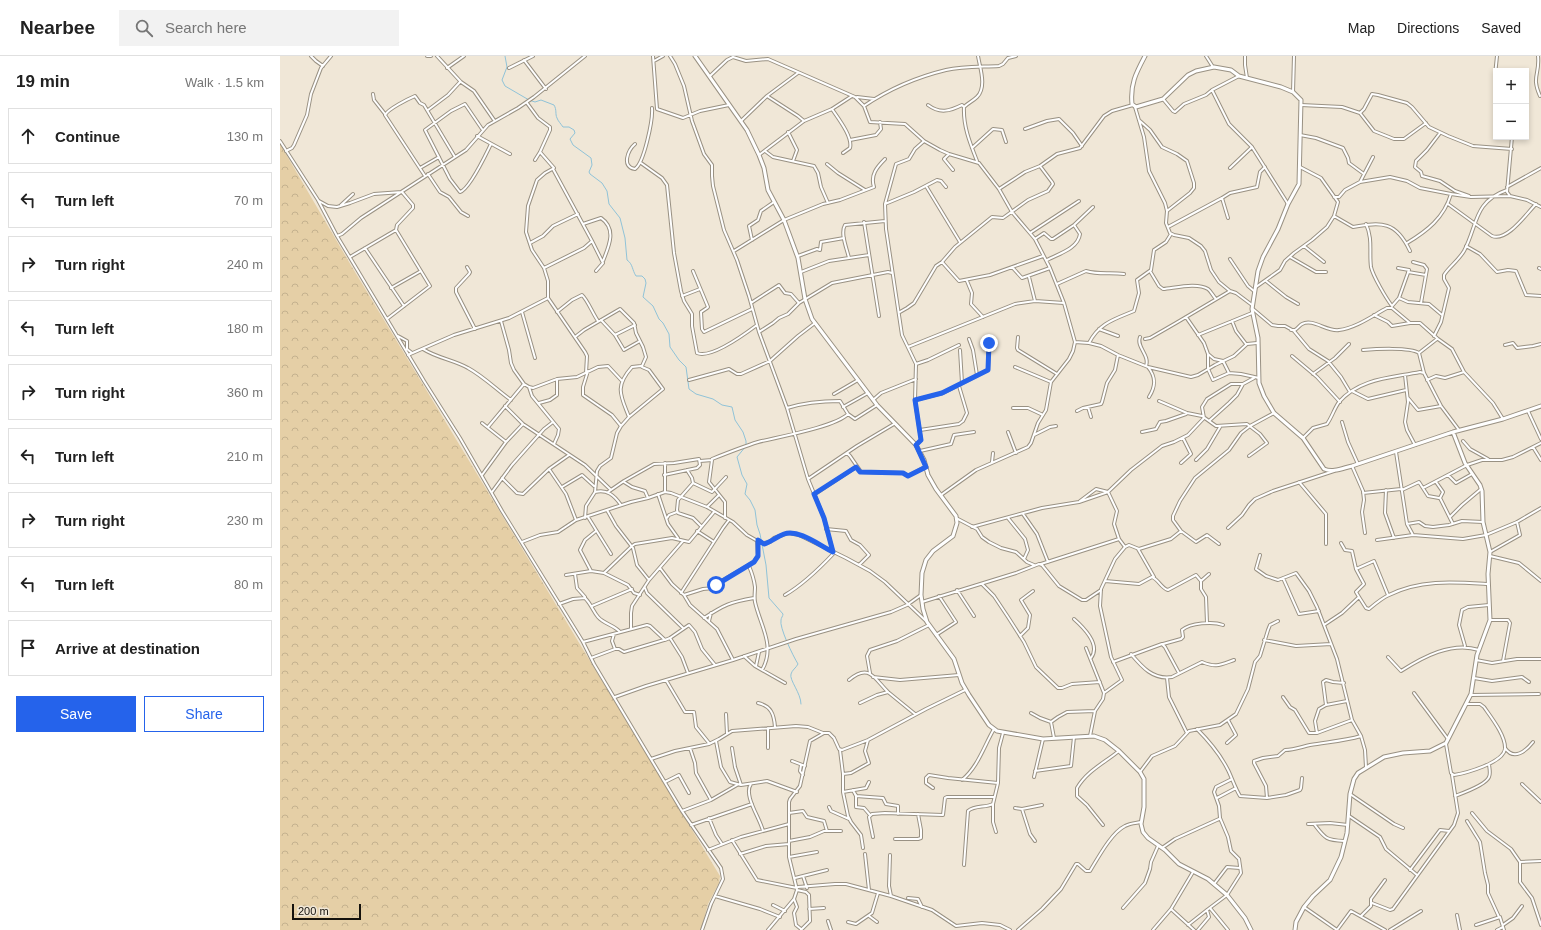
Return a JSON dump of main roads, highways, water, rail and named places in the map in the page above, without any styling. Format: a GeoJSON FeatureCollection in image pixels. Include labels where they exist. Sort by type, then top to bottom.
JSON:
{"type":"FeatureCollection","features":[{"type":"Feature","properties":{"kind":"waterway"},"geometry":{"type":"LineString","coordinates":[[505,56],[507,67],[502,80],[505,86],[529,100],[535,102],[541,100],[554,105],[557,118],[563,127],[569,127],[574,130],[575,133],[570,139],[573,145],[591,158],[592,165],[589,172],[602,183],[607,191],[609,204],[620,218],[625,238],[627,260],[636,276],[642,276],[645,279],[646,283],[643,297],[653,306],[659,319],[669,334],[670,347],[686,367],[689,389],[696,394],[713,399],[722,405],[732,407],[735,420],[743,432],[746,441],[746,446],[737,457],[742,475],[747,484],[745,494],[755,510],[766,565],[769,598],[783,614],[781,620],[782,629],[798,664],[791,677],[801,704]]}}]}
